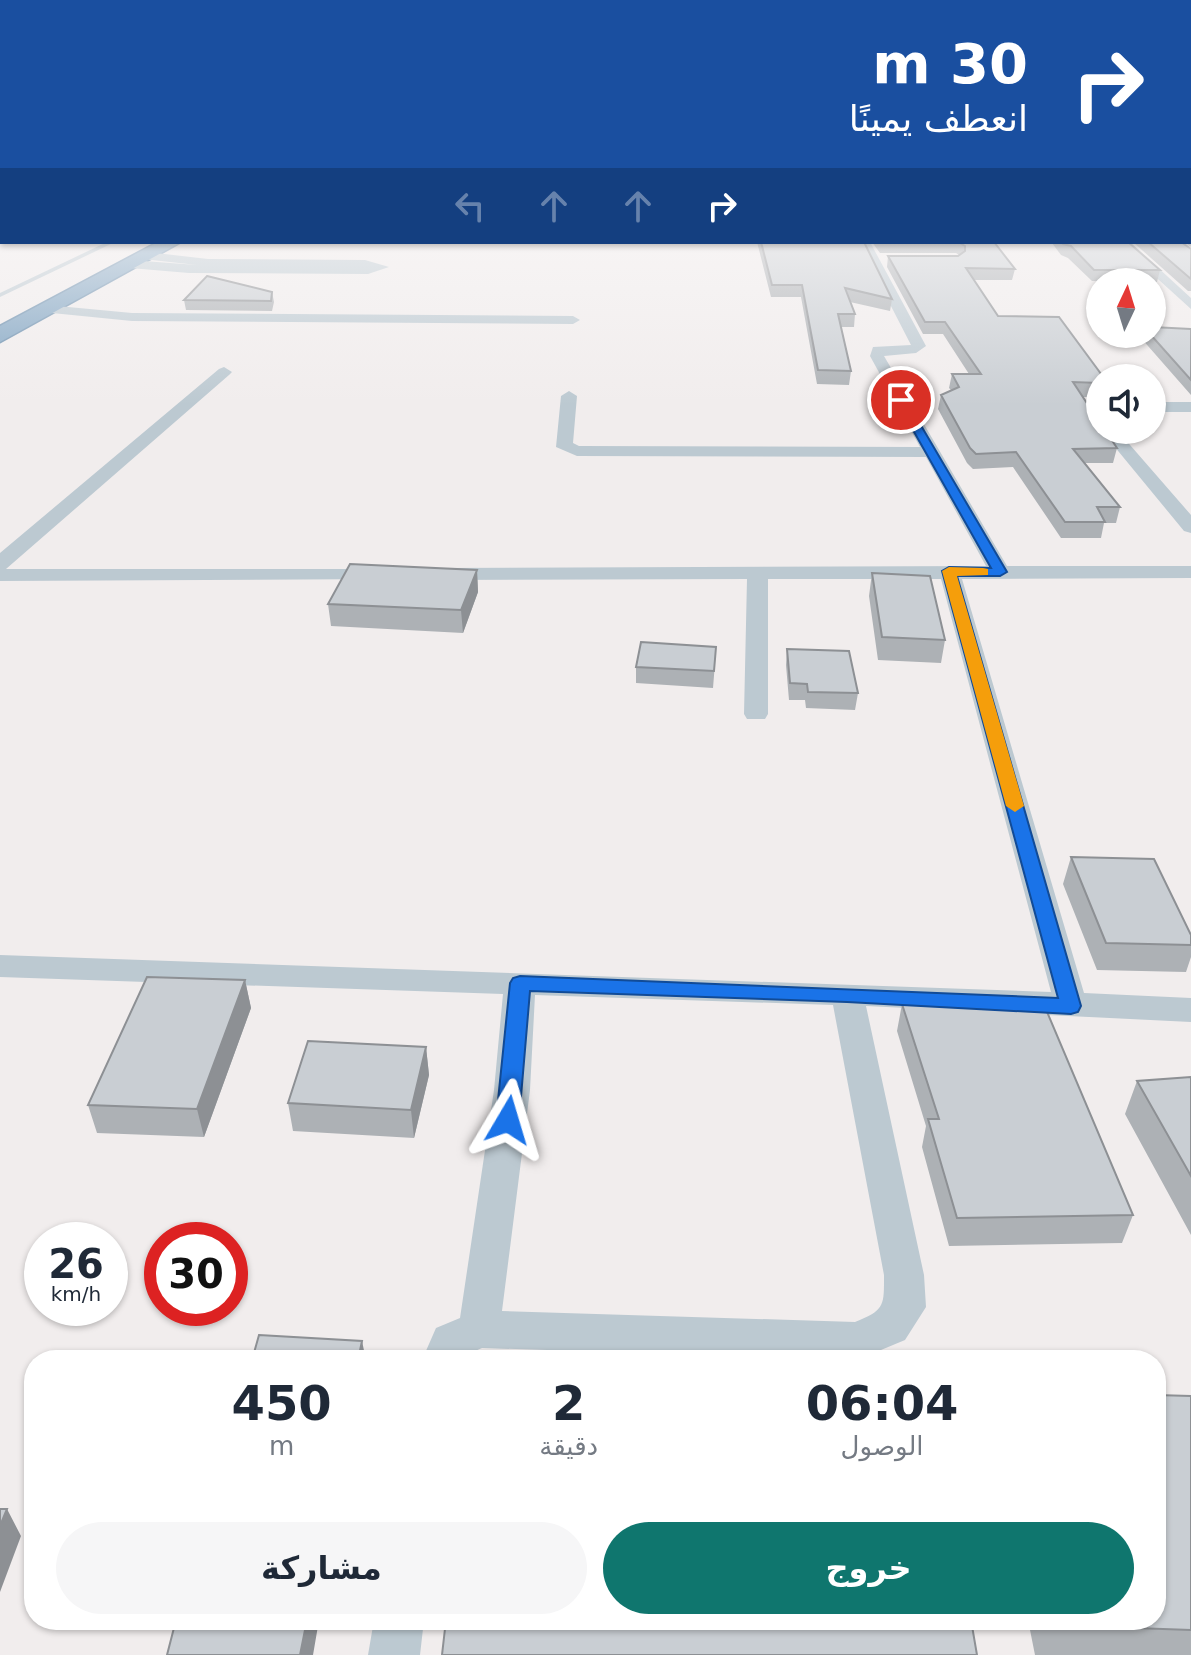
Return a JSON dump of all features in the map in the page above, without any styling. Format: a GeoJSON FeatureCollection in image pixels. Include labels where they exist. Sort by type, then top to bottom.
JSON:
{"type":"FeatureCollection","features":[{"type":"Feature","properties":{"kind":"highway"},"geometry":{"type":"LineString","coordinates":[[0,335],[140,254]]}},
{"type":"Feature","properties":{"kind":"highway"},"geometry":{"type":"LineString","coordinates":[[0,317],[140,254]]}},
{"type":"Feature","properties":{"kind":"street"},"geometry":{"type":"LineString","coordinates":[[872,251],[880,260],[919,346],[916,349],[878,350],[876,353],[1000,572]]}},
{"type":"Feature","properties":{"kind":"street"},"geometry":{"type":"LineString","coordinates":[[1133,251],[1191,305]]}},
{"type":"Feature","properties":{"kind":"street"},"geometry":{"type":"LineString","coordinates":[[140,254],[206,266],[285,263],[383,267],[368,270],[285,263]]}},
{"type":"Feature","properties":{"kind":"street"},"geometry":{"type":"LineString","coordinates":[[47,309],[132,317],[573,320]]}},
{"type":"Feature","properties":{"kind":"street"},"geometry":{"type":"LineString","coordinates":[[0,564],[224,372]]}},
{"type":"Feature","properties":{"kind":"street"},"geometry":{"type":"LineString","coordinates":[[569,396],[564,443],[565,447],[577,451],[931,452]]}},
{"type":"Feature","properties":{"kind":"street"},"geometry":{"type":"LineString","coordinates":[[1166,407],[1191,407]]}},
{"type":"Feature","properties":{"kind":"street"},"geometry":{"type":"LineString","coordinates":[[1120,444],[1191,527]]}},
{"type":"Feature","properties":{"kind":"street"},"geometry":{"type":"LineString","coordinates":[[949,571],[1071,1006]]}},
{"type":"Feature","properties":{"kind":"street"},"geometry":{"type":"LineString","coordinates":[[756,714],[758,572]]}},
{"type":"Feature","properties":{"kind":"street"},"geometry":{"type":"LineString","coordinates":[[0,575],[1191,572]]}},
{"type":"Feature","properties":{"kind":"street"},"geometry":{"type":"LineString","coordinates":[[0,966],[847,994],[1191,1010]]}},
{"type":"Feature","properties":{"kind":"street"},"geometry":{"type":"LineString","coordinates":[[479,1329],[512,1090],[520,983]]}},
{"type":"Feature","properties":{"kind":"street"},"geometry":{"type":"LineString","coordinates":[[447,1350],[451,1342],[479,1329],[856,1341],[890,1327],[905,1307],[904,1275],[847,994]]}},
{"type":"Feature","properties":{"kind":"street"},"geometry":{"type":"LineString","coordinates":[[394,1655],[398,1630]]}},
{"type":"Feature","properties":{"kind":"lane"},"geometry":{"type":"LineString","coordinates":[[0,295],[92,251]]}},
{"type":"Feature","properties":{"kind":"building"},"geometry":{"type":"Polygon","coordinates":[[[763,251],[869,251],[892,299],[845,288],[855,314],[838,314],[851,371],[818,370],[802,285],[772,285],[763,251]]]}},
{"type":"Feature","properties":{"kind":"building"},"geometry":{"type":"Polygon","coordinates":[[[965,251],[1001,251],[1015,269],[966,268],[998,316],[1059,317],[1094,364],[1086,364],[1086,382],[1073,382],[1086,402],[1086,444],[1114,444],[1117,448],[1073,449],[1120,507],[1097,507],[1105,522],[1065,522],[1016,452],[976,454],[970,448],[941,395],[959,387],[952,374],[981,374],[945,322],[925,322],[888,256],[958,256],[965,251]]]}},
{"type":"Feature","properties":{"kind":"building"},"geometry":{"type":"Polygon","coordinates":[[[1076,251],[1139,251],[1158,268],[1092,268],[1076,251]]]}},
{"type":"Feature","properties":{"kind":"building"},"geometry":{"type":"Polygon","coordinates":[[[1159,251],[1191,251],[1191,279],[1159,251]]]}},
{"type":"Feature","properties":{"kind":"building"},"geometry":{"type":"Polygon","coordinates":[[[207,276],[272,292],[271,301],[184,300],[207,276]]]}},
{"type":"Feature","properties":{"kind":"building"},"geometry":{"type":"Polygon","coordinates":[[[1166,328],[1191,329],[1191,380],[1162,348],[1166,348],[1166,328]]]}},
{"type":"Feature","properties":{"kind":"building"},"geometry":{"type":"Polygon","coordinates":[[[350,564],[477,570],[461,610],[328,604],[350,564]]]}},
{"type":"Feature","properties":{"kind":"building"},"geometry":{"type":"Polygon","coordinates":[[[872,573],[930,576],[945,640],[882,637],[872,573]]]}},
{"type":"Feature","properties":{"kind":"building"},"geometry":{"type":"Polygon","coordinates":[[[641,642],[716,647],[714,671],[636,667],[641,642]]]}},
{"type":"Feature","properties":{"kind":"building"},"geometry":{"type":"Polygon","coordinates":[[[787,649],[849,651],[858,693],[808,692],[807,684],[790,683],[787,649]]]}},
{"type":"Feature","properties":{"kind":"building"},"geometry":{"type":"Polygon","coordinates":[[[1071,857],[1154,859],[1191,935],[1191,945],[1106,943],[1071,857]]]}},
{"type":"Feature","properties":{"kind":"building"},"geometry":{"type":"Polygon","coordinates":[[[147,977],[245,980],[197,1109],[88,1105],[147,977]]]}},
{"type":"Feature","properties":{"kind":"building"},"geometry":{"type":"Polygon","coordinates":[[[1042,1000],[1133,1215],[957,1218],[928,1119],[939,1119],[902,1004],[1042,1000]]]}},
{"type":"Feature","properties":{"kind":"building"},"geometry":{"type":"Polygon","coordinates":[[[308,1041],[426,1047],[411,1110],[288,1103],[308,1041]]]}},
{"type":"Feature","properties":{"kind":"building"},"geometry":{"type":"Polygon","coordinates":[[[1191,1077],[1191,1176],[1137,1081],[1191,1077]]]}},
{"type":"Feature","properties":{"kind":"building"},"geometry":{"type":"Polygon","coordinates":[[[259,1335],[362,1341],[360,1350],[255,1350],[259,1335]]]}},
{"type":"Feature","properties":{"kind":"building"},"geometry":{"type":"Polygon","coordinates":[[[1166,1395],[1191,1396],[1191,1630],[1166,1629],[1166,1395]]]}},
{"type":"Feature","properties":{"kind":"building"},"geometry":{"type":"Polygon","coordinates":[[[0,1509],[7,1509],[0,1526],[0,1509]]]}},
{"type":"Feature","properties":{"kind":"building"},"geometry":{"type":"Polygon","coordinates":[[[173,1630],[305,1630],[300,1655],[167,1655],[173,1630]]]}},
{"type":"Feature","properties":{"kind":"building"},"geometry":{"type":"Polygon","coordinates":[[[445,1630],[973,1630],[977,1655],[442,1655],[445,1630]]]}},
{"type":"Feature","properties":{"kind":"slow traffic"},"geometry":{"type":"LineString","coordinates":[[983,572],[949,571],[1015,806]]}},
{"type":"Feature","properties":{"kind":"route"},"geometry":{"type":"LineString","coordinates":[[508,1120],[520,983],[847,994],[1071,1006],[949,571],[1000,572],[901,400]]}}]}
